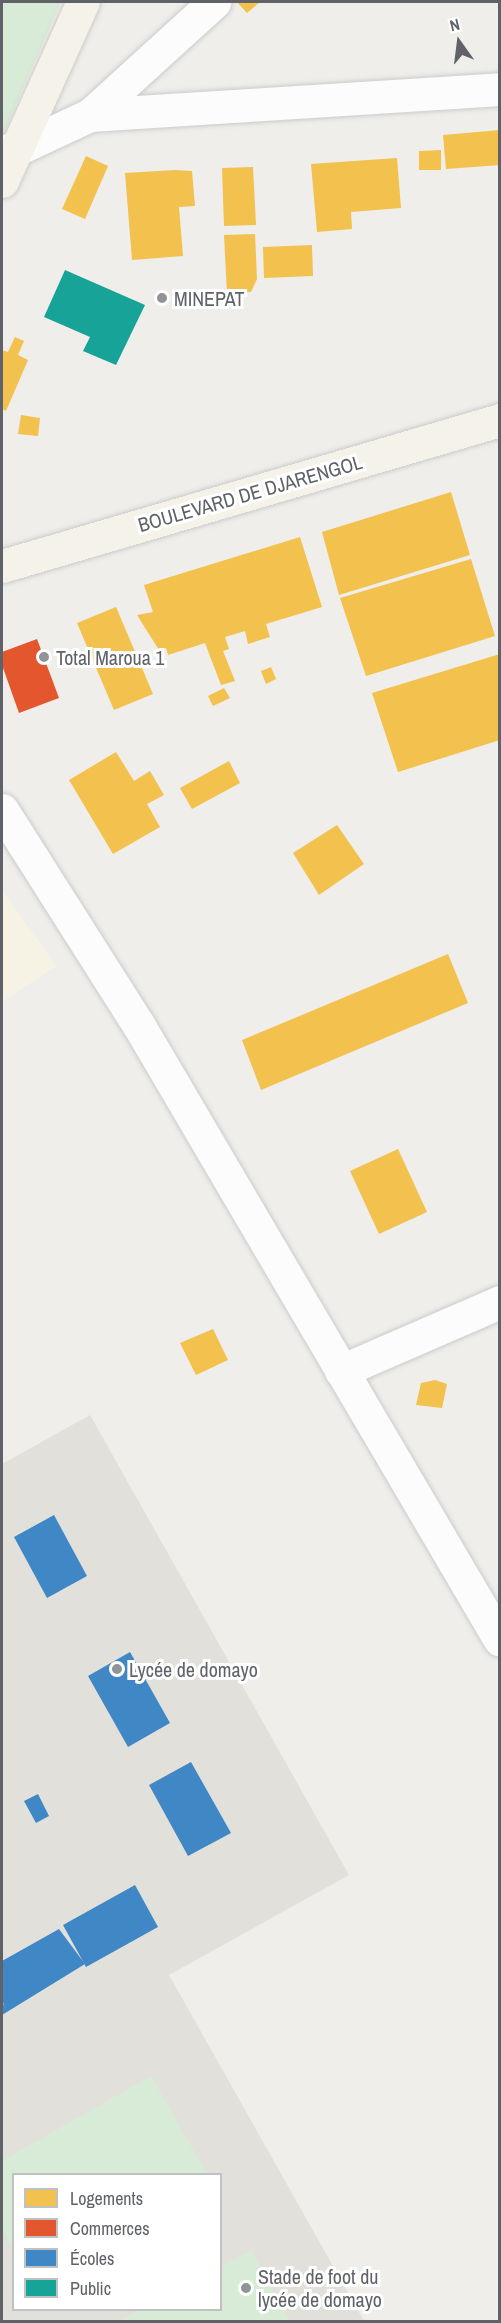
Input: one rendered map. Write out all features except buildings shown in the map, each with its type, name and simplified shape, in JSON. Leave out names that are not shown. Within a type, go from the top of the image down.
[{"type":"main road","points":[[2,182],[9,150],[83,2]]},
{"type":"main road","name":"BOULEVARD DE DJARENGOL","points":[[2,566],[500,420]]},
{"type":"street","points":[[9,150],[90,115],[214,2]]},
{"type":"street","points":[[90,115],[500,89]]},
{"type":"street","points":[[2,810],[138,1024],[500,1640]]},
{"type":"street","points":[[341,1371],[500,1302]]},
{"type":"shaded area","points":[[2,890],[56,966],[2,1002]]},
{"type":"shaded area","name":"Lycée de domayo","points":[[90,1415],[349,1875],[169,1975],[364,2321],[2,2321],[2,1464]]},
{"type":"green space","points":[[2,2],[61,2],[2,136]]},
{"type":"green space","points":[[151,2076],[206,2173],[12,2173],[12,2248],[2,2229],[2,2161]]},
{"type":"green space","name":"Stade de foot du lycée de domayo","points":[[251,2250],[290,2321],[118,2321],[138,2311],[222,2311],[222,2266]]},
{"type":"place","name":"MINEPAT","points":[[162,298]]},
{"type":"place","name":"Total Maroua 1","points":[[44,657]]},
{"type":"place","name":"Lycée de domayo","points":[[117,1669]]},
{"type":"place","name":"Stade de foot du lycée de domayo","points":[[246,2288]]}]
